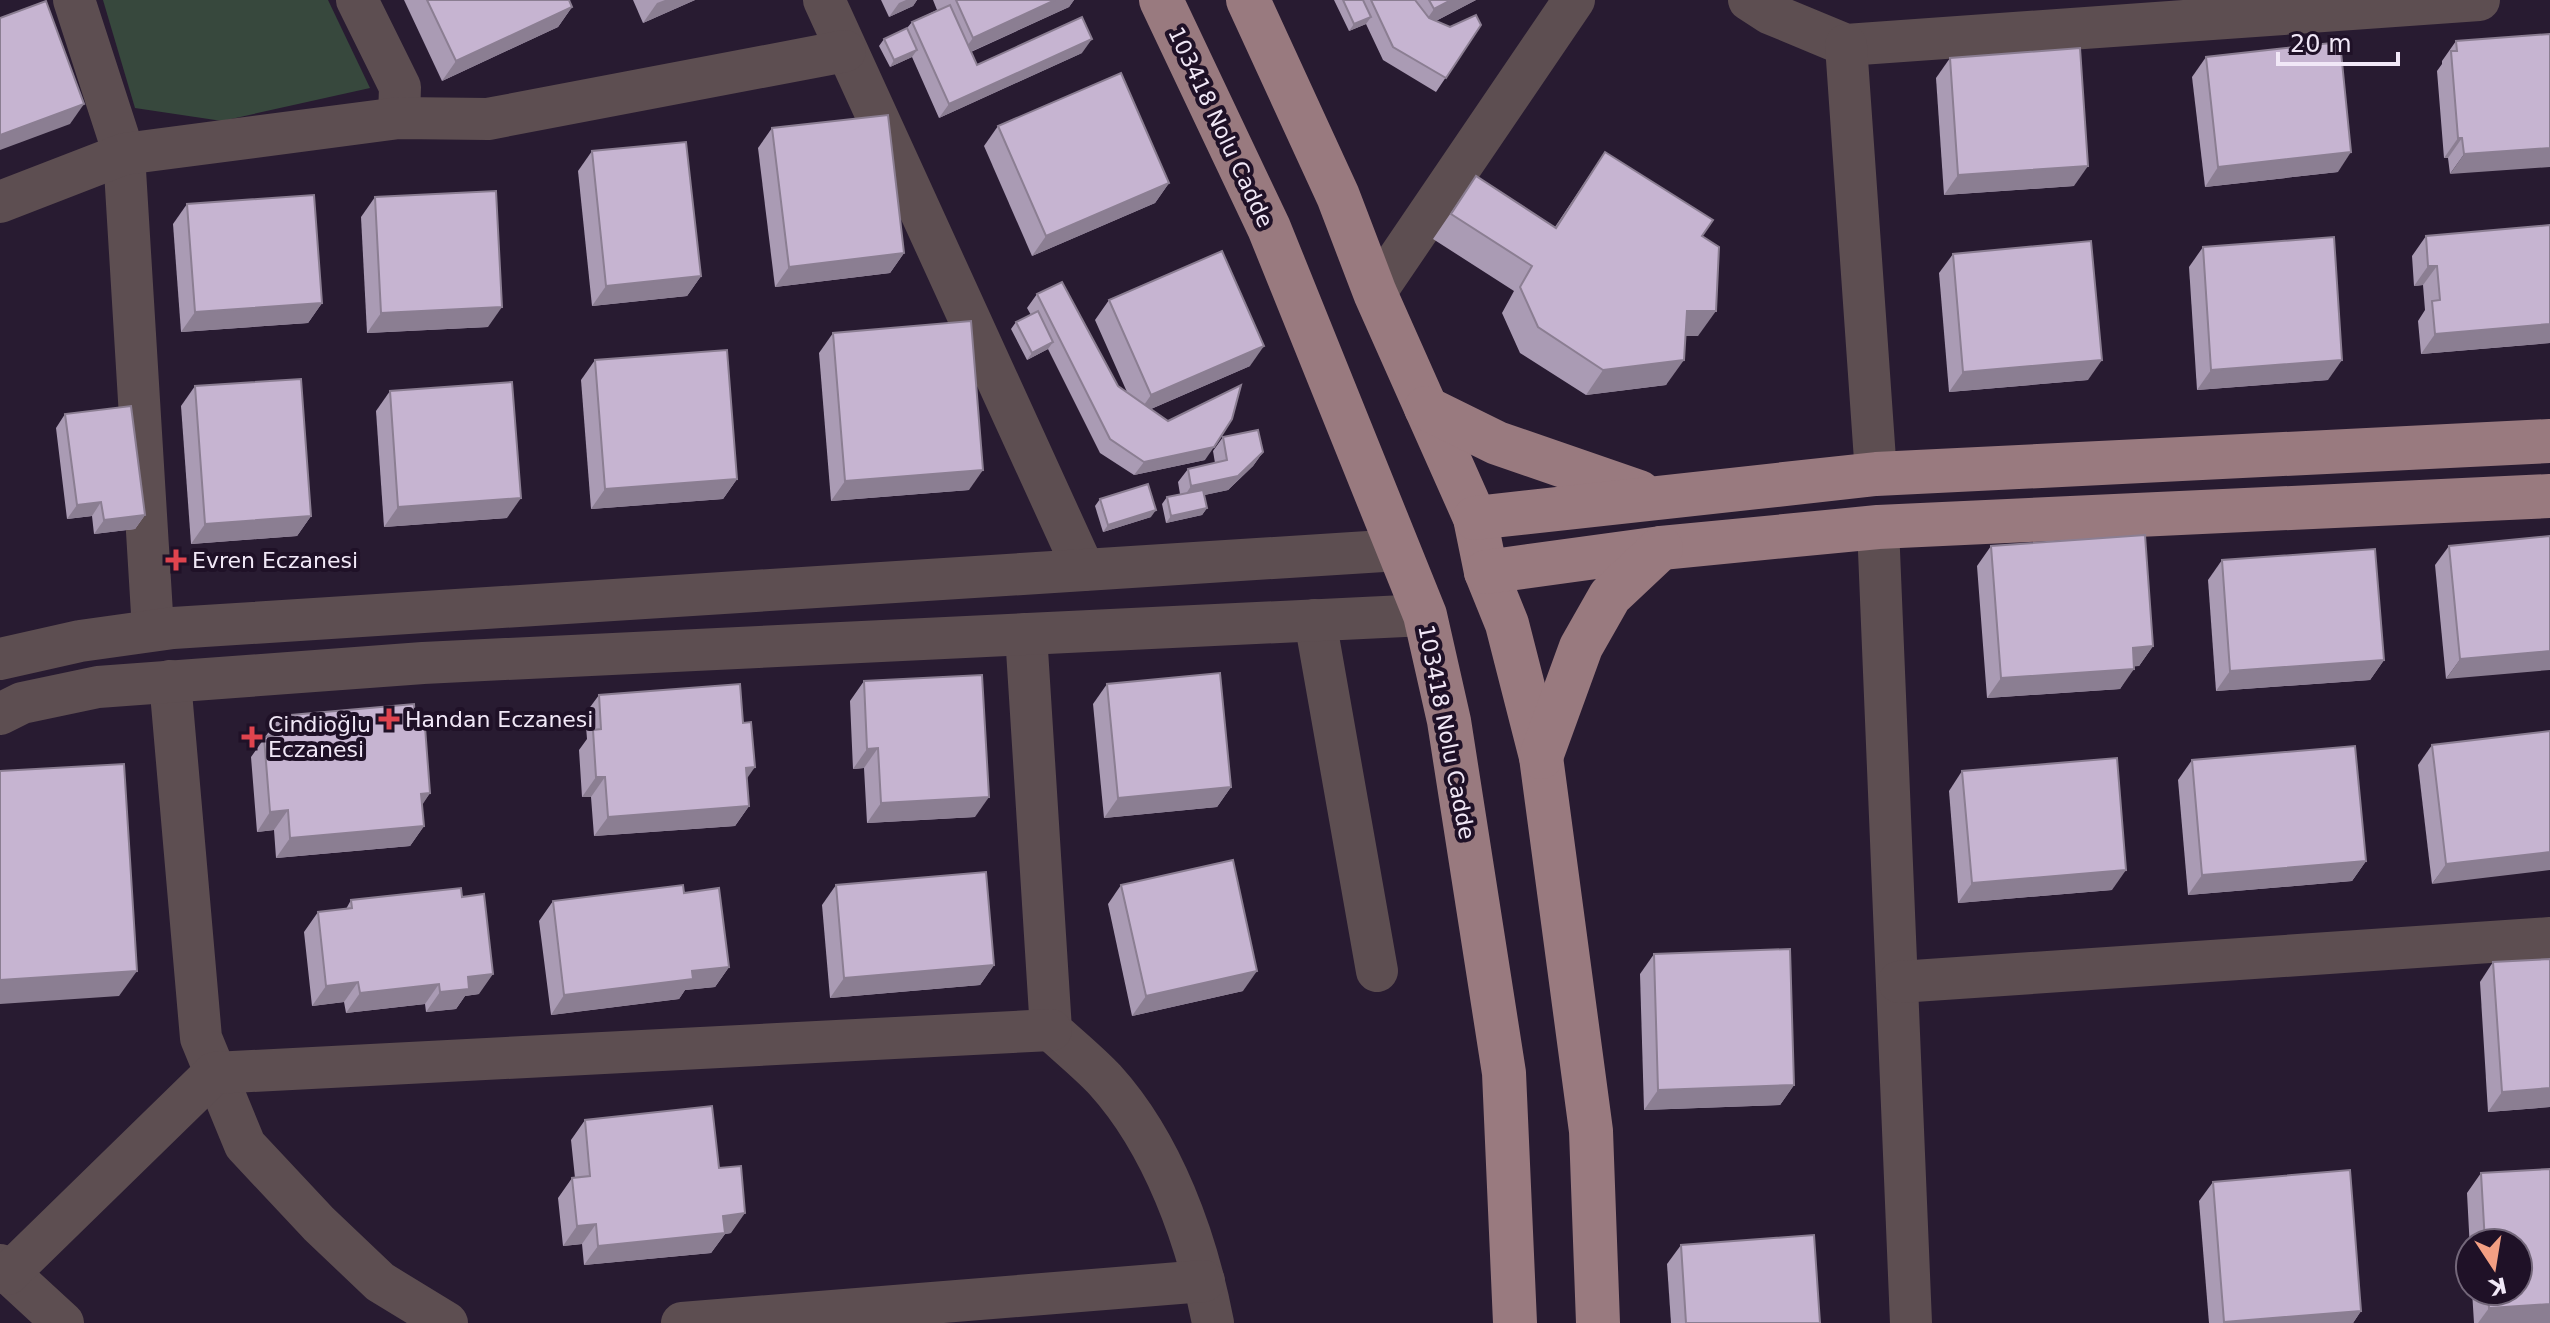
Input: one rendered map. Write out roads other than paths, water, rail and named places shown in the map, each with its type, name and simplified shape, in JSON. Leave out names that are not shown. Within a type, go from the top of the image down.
[{"type":"main road","name":"103418 Nolu Cadde","points":[[1161,0],[1269,228],[1425,615],[1449,721],[1504,1073],[1515,1323]]},
{"type":"main road","points":[[1248,0],[1338,196],[1375,293],[1475,518],[1486,572],[1507,624],[1541,757],[1591,1131],[1598,1323]]},
{"type":"main road","points":[[1426,408],[1497,443],[1653,496]]},
{"type":"main road","points":[[1475,518],[1653,496],[1876,474],[2550,441]]},
{"type":"main road","points":[[1486,572],[1661,548],[1878,527],[2550,496]]},
{"type":"main road","points":[[1541,757],[1581,647],[1610,596],[1661,548]]},
{"type":"street","points":[[74,0],[124,154],[153,630]]},
{"type":"street","points":[[357,0],[400,87],[399,118]]},
{"type":"street","points":[[824,0],[1084,570]]},
{"type":"street","points":[[1375,293],[1574,0]]},
{"type":"street","points":[[1765,4],[1846,45],[2406,2],[2479,0]]},
{"type":"street","points":[[1846,45],[1876,474]]},
{"type":"street","points":[[0,202],[124,154],[399,118],[488,119],[845,51]]},
{"type":"street","points":[[1878,527],[1911,1323]]},
{"type":"street","points":[[0,659],[80,641],[153,630],[1399,550]]},
{"type":"street","points":[[0,714],[22,703],[98,687],[423,663],[1425,615]]},
{"type":"street","points":[[1315,620],[1377,971]]},
{"type":"street","points":[[1026,634],[1051,1030],[1105,1081],[1154,1152],[1204,1281],[1213,1323]]},
{"type":"street","points":[[170,681],[201,1038],[245,1145],[319,1224],[380,1282],[447,1323]]},
{"type":"street","points":[[1899,982],[2550,938]]},
{"type":"street","points":[[63,1323],[4,1270],[214,1073],[1051,1030]]},
{"type":"street","points":[[682,1323],[953,1313],[1204,1281]]},
{"type":"place","name":"Evren Eczanesi","points":[[176,560]]},
{"type":"place","name":"Handan Eczanesi","points":[[389,719]]},
{"type":"place","name":"Cindioğlu Eczanesi","points":[[252,737]]}]
